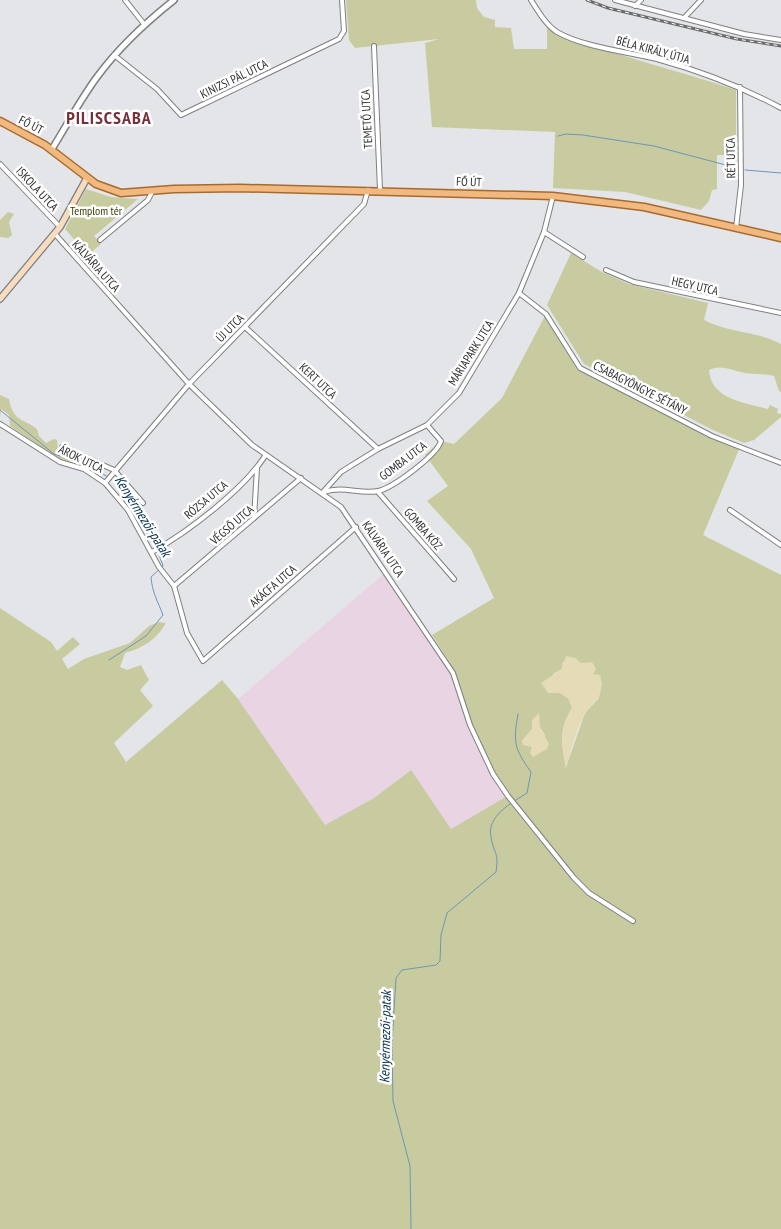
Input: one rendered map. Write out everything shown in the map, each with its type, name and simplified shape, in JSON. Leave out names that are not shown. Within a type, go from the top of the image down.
[{"type":"main road","name":"FŐ ÚT","points":[[0,121],[52,149]]},
{"type":"main road","points":[[52,149],[87,178],[115,192],[153,190]]},
{"type":"main road","points":[[0,299],[60,228],[87,178]]},
{"type":"main road","name":"FŐ ÚT","points":[[153,190],[227,188],[380,190],[553,196],[635,205],[781,238]]},
{"type":"street","points":[[125,0],[144,24]]},
{"type":"street","points":[[52,149],[86,93],[114,55],[144,24],[174,0]]},
{"type":"street","name":"KINIZSI PÁL UTCA","points":[[114,55],[157,89],[182,115],[339,40],[344,31],[342,0]]},
{"type":"street","name":"BÉLA KIRÁLY ÚTJA","points":[[531,0],[549,26],[562,34],[619,51],[656,59],[740,87],[781,108]]},
{"type":"street","points":[[615,0],[744,34],[781,40]]},
{"type":"street","points":[[636,6],[641,0]]},
{"type":"street","points":[[684,18],[701,0]]},
{"type":"street","name":"TEMETŐ UTCA","points":[[374,46],[380,190]]},
{"type":"street","name":"RÉT UTCA","points":[[736,228],[741,196],[740,87]]},
{"type":"street","name":"ISKOLA UTCA","points":[[0,164],[60,228]]},
{"type":"street","points":[[100,240],[148,200],[153,190]]},
{"type":"street","name":"ÚJ UTCA","points":[[105,482],[189,384],[364,204],[368,190]]},
{"type":"street","name":"MÁRIAPARK UTCA","points":[[323,492],[341,472],[378,449],[427,425],[459,393],[519,293],[544,232],[553,196]]},
{"type":"street","points":[[544,232],[583,256]]},
{"type":"street","name":"KÁLVÁRIA UTCA","points":[[55,234],[189,384],[265,456],[323,492],[341,507],[454,672],[466,717],[493,774],[508,796],[574,878],[589,892],[633,921]]},
{"type":"street","name":"HEGY UTCA","points":[[606,270],[634,282],[781,313]]},
{"type":"street","name":"CSABAGYÖNGYE SÉTÁNY","points":[[519,293],[546,314],[580,368],[712,436],[781,463]]},
{"type":"street","name":"KERT UTCA","points":[[245,327],[378,449]]},
{"type":"street","name":"ÁROK UTCA","points":[[0,424],[60,462],[84,469],[105,482],[128,510],[160,568],[174,586],[187,633],[203,661]]},
{"type":"street","name":"GOMBA UTCA","points":[[323,492],[336,488],[378,492],[396,483],[432,455],[440,446],[441,441],[427,425]]},
{"type":"street","points":[[62,447],[114,470],[143,503]]},
{"type":"street","name":"RÓZSA UTCA","points":[[152,552],[216,506],[257,468],[265,456]]},
{"type":"street","points":[[254,519],[257,468]]},
{"type":"street","name":"VÉGSŐ UTCA","points":[[174,586],[301,478]]},
{"type":"street","name":"GOMBA KÖZ","points":[[378,492],[454,579]]},
{"type":"street","points":[[730,510],[781,545]]},
{"type":"street","name":"AKÁCFA UTCA","points":[[203,661],[356,527]]},
{"type":"shaded area","points":[[386,572],[443,659],[450,663],[509,795],[451,829],[410,770],[374,798],[325,825],[238,699]]},
{"type":"green space","points":[[346,0],[476,0],[477,8],[484,17],[495,20],[495,27],[511,28],[514,49],[547,49],[547,28],[617,54],[736,90],[736,155],[717,155],[717,189],[712,190],[709,201],[701,210],[625,192],[553,188],[555,132],[432,127],[425,43],[439,39],[355,48],[349,40]]},
{"type":"green space","name":"Templom tér","points":[[86,189],[111,197],[138,199],[94,236],[101,244],[88,255],[65,229]]},
{"type":"green space","points":[[8,212],[14,214],[9,222],[12,235],[8,238],[0,237],[0,220]]},
{"type":"green space","points":[[571,253],[602,272],[629,284],[708,303],[704,320],[713,324],[781,344],[781,392],[774,376],[745,373],[721,367],[709,370],[715,387],[721,393],[737,401],[755,406],[768,409],[770,405],[778,409],[777,413],[781,414],[781,417],[754,440],[744,443],[713,430],[584,364],[547,305]]},
{"type":"green space","points":[[546,314],[577,365],[712,436],[740,447],[703,535],[781,575],[781,1229],[0,1229],[0,608],[51,642],[57,651],[73,637],[80,644],[62,659],[68,669],[84,659],[130,643],[149,626],[159,622],[166,623],[149,642],[125,653],[120,667],[127,670],[141,665],[149,680],[140,690],[153,706],[114,743],[126,762],[222,680],[238,699],[325,825],[374,798],[411,770],[451,829],[509,795],[494,773],[477,737],[450,663],[432,635],[494,598],[471,549],[427,501],[448,486],[425,455],[441,441],[454,444],[502,398]],"holes":[[[575,658],[593,675],[599,698],[585,713],[566,767],[562,736],[565,722],[572,708],[569,699],[560,693],[553,674],[562,669],[563,662]],[[540,727],[545,735],[533,748],[522,741],[532,729]]]},
{"type":"green space","points":[[0,395],[9,399],[16,416],[37,429],[39,436],[46,443],[54,439],[57,440],[58,449],[72,457],[71,462],[57,458],[10,426],[9,415],[1,409],[0,417]]},
{"type":"sand","points":[[566,656],[575,658],[581,663],[592,662],[596,669],[593,674],[600,675],[602,684],[599,698],[592,704],[582,720],[574,739],[566,768],[563,737],[565,722],[572,708],[569,699],[560,693],[548,693],[541,683],[562,669]]},
{"type":"sand","points":[[539,713],[540,727],[549,744],[547,749],[533,757],[530,753],[532,747],[523,745],[522,741],[532,729],[532,720]]},
{"type":"waterway","points":[[558,136],[566,134],[583,135],[654,146],[737,168]]},
{"type":"waterway","points":[[745,170],[781,173]]},
{"type":"waterway","name":"Kenyérmezői-patak","points":[[0,410],[54,454],[88,465],[113,480],[156,548]]},
{"type":"waterway","name":"Kenyérmezői-patak","points":[[109,660],[146,636],[163,615],[154,592],[151,577],[163,566],[158,552]]},
{"type":"waterway","name":"Kenyérmezői-patak","points":[[411,1229],[410,1166],[393,1101],[392,1044],[396,978],[402,970],[436,965],[440,961],[441,935],[447,913],[496,872],[497,856],[491,837],[493,823],[502,810],[527,793],[531,772],[516,745],[518,714]]},
{"type":"railway","points":[[587,0],[608,8],[737,39],[781,46]]},
{"type":"district","name":"PILISCSABA","points":[[109,118]]}]
